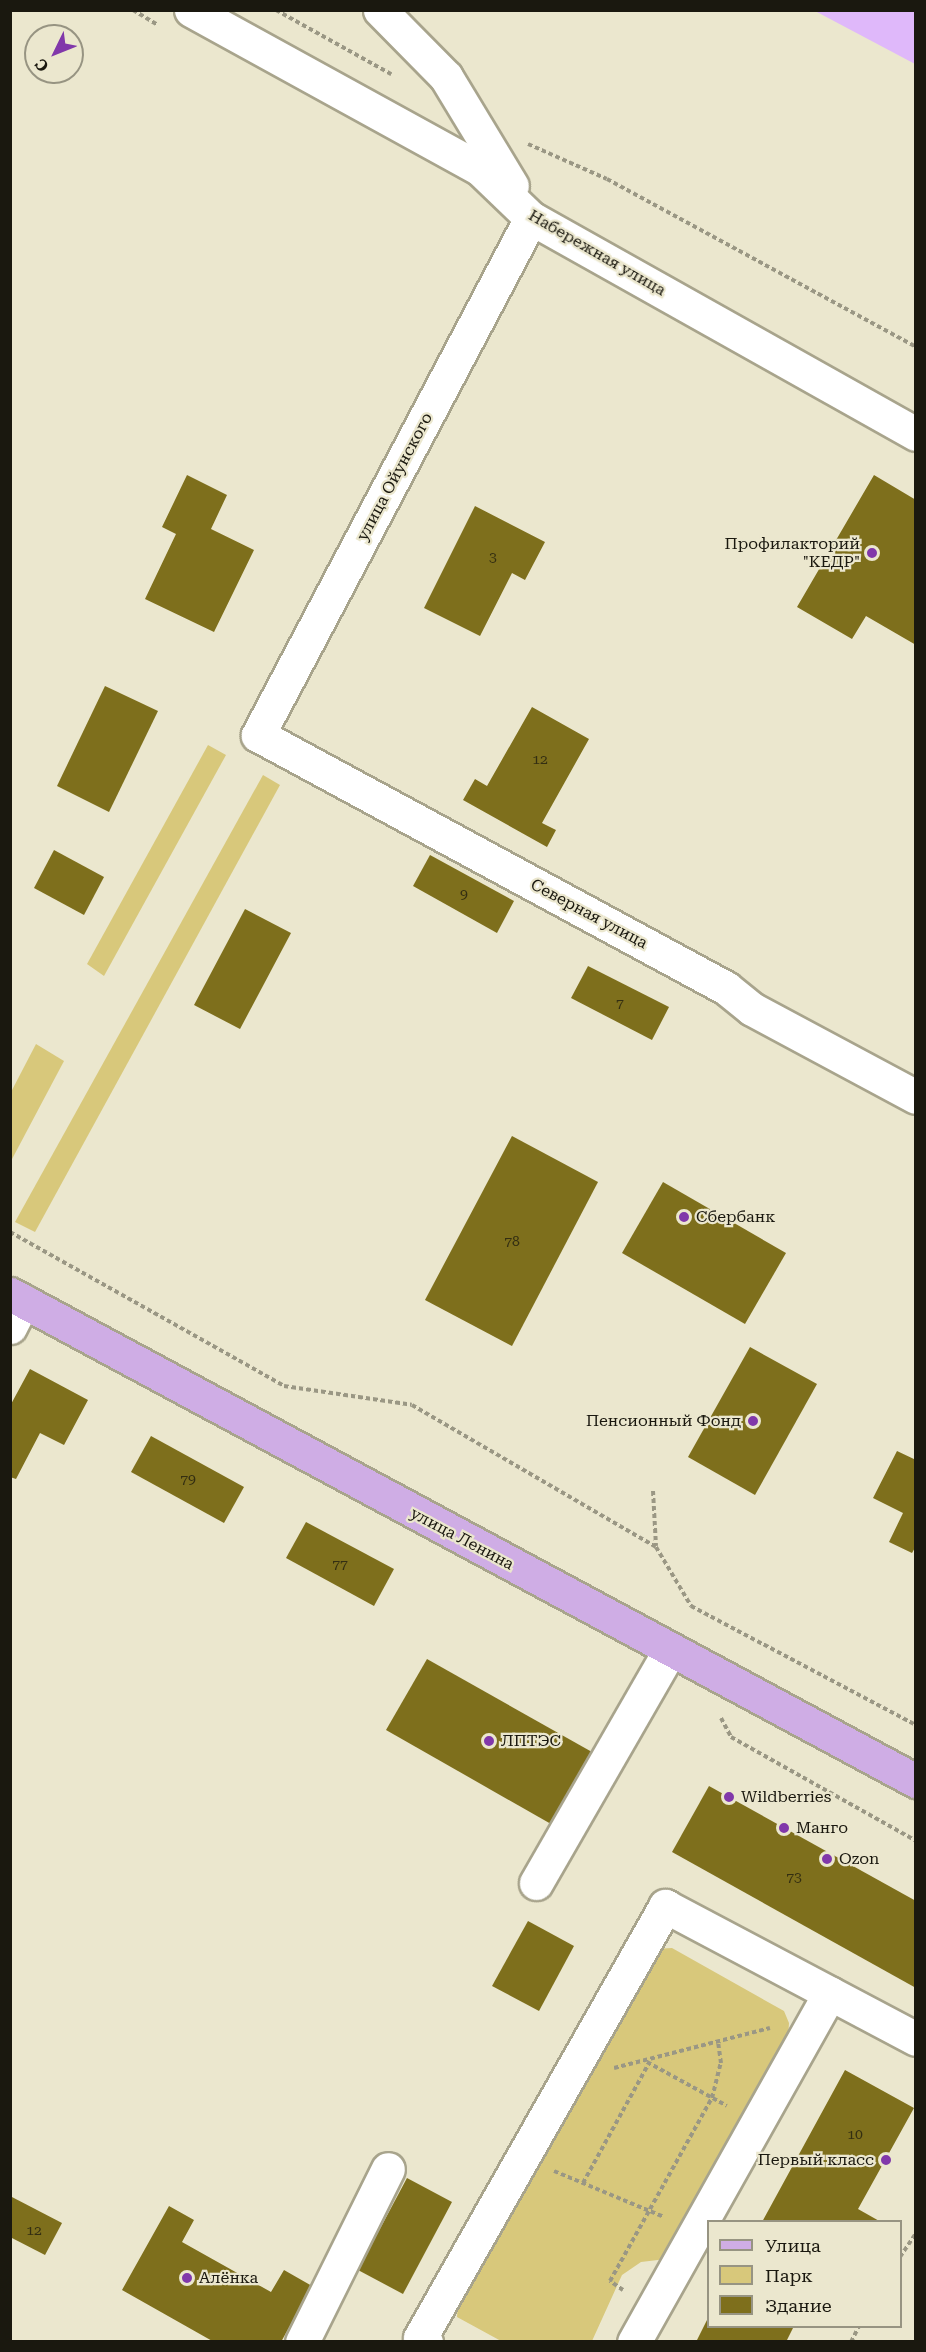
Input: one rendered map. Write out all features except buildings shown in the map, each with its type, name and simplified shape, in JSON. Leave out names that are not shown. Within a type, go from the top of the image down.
[{"type":"main road","name":"улица Ленина","points":[[15,1307],[915,1781]]},
{"type":"street","name":"Набережная улица","points":[[191,10],[480,169],[531,218],[915,434]]},
{"type":"street","points":[[380,10],[446,76],[531,218]]},
{"type":"street","name":"улица Ойунского","points":[[258,735],[531,218]]},
{"type":"street","name":"Северная улица","points":[[258,735],[726,988],[752,1009],[915,1097]]},
{"type":"street","points":[[536,1883],[670,1650]]},
{"type":"street","points":[[426,2342],[420,2338],[665,1906],[822,2007],[915,2039]]},
{"type":"street","points":[[639,2329],[822,2007]]},
{"type":"street","points":[[302,2342],[388,2169]]},
{"type":"path","points":[[607,179],[915,347]]},
{"type":"path","points":[[10,1232],[284,1386],[411,1406],[656,1547]]},
{"type":"path","points":[[653,1491],[656,1547],[691,1606],[915,1725]]},
{"type":"path","points":[[570,2073],[580,2077],[789,2023],[822,2007]]},
{"type":"path","points":[[639,2329],[618,2285],[610,2281],[712,2098],[721,2063],[718,2041]]},
{"type":"path","points":[[644,2060],[757,2124]]},
{"type":"path","points":[[583,2183],[650,2063]]},
{"type":"path","points":[[523,2157],[695,2230]]},
{"type":"path","points":[[902,2254],[915,2232]]},
{"type":"path","points":[[850,2342],[858,2328]]},
{"type":"green space","points":[[208,745],[226,755],[104,976],[87,964]]},
{"type":"green space","points":[[263,775],[280,785],[35,1232],[15,1222]]},
{"type":"green space","points":[[36,1044],[64,1061],[11,1161],[11,1092]]},
{"type":"green space","points":[[672,1948],[784,2011],[789,2023],[788,2038],[666,2259],[641,2262],[622,2275],[592,2341],[501,2341],[457,2317],[458,2302],[655,1949]]},
{"type":"shaded area","points":[[815,11],[915,11],[915,64]]},
{"type":"place","name":"Профилакторий \"КЕДР\"","points":[[872,553]]},
{"type":"place","name":"Сбербанк","points":[[684,1217]]},
{"type":"place","name":"Пенсионный Фонд","points":[[753,1421]]},
{"type":"place","name":"ЛПТЭС","points":[[489,1741]]},
{"type":"place","name":"Wildberries","points":[[729,1797]]},
{"type":"place","name":"Манго","points":[[784,1828]]},
{"type":"place","name":"Ozon","points":[[827,1859]]},
{"type":"place","name":"Первый класс","points":[[886,2160]]},
{"type":"place","name":"Алёнка","points":[[187,2278]]}]
